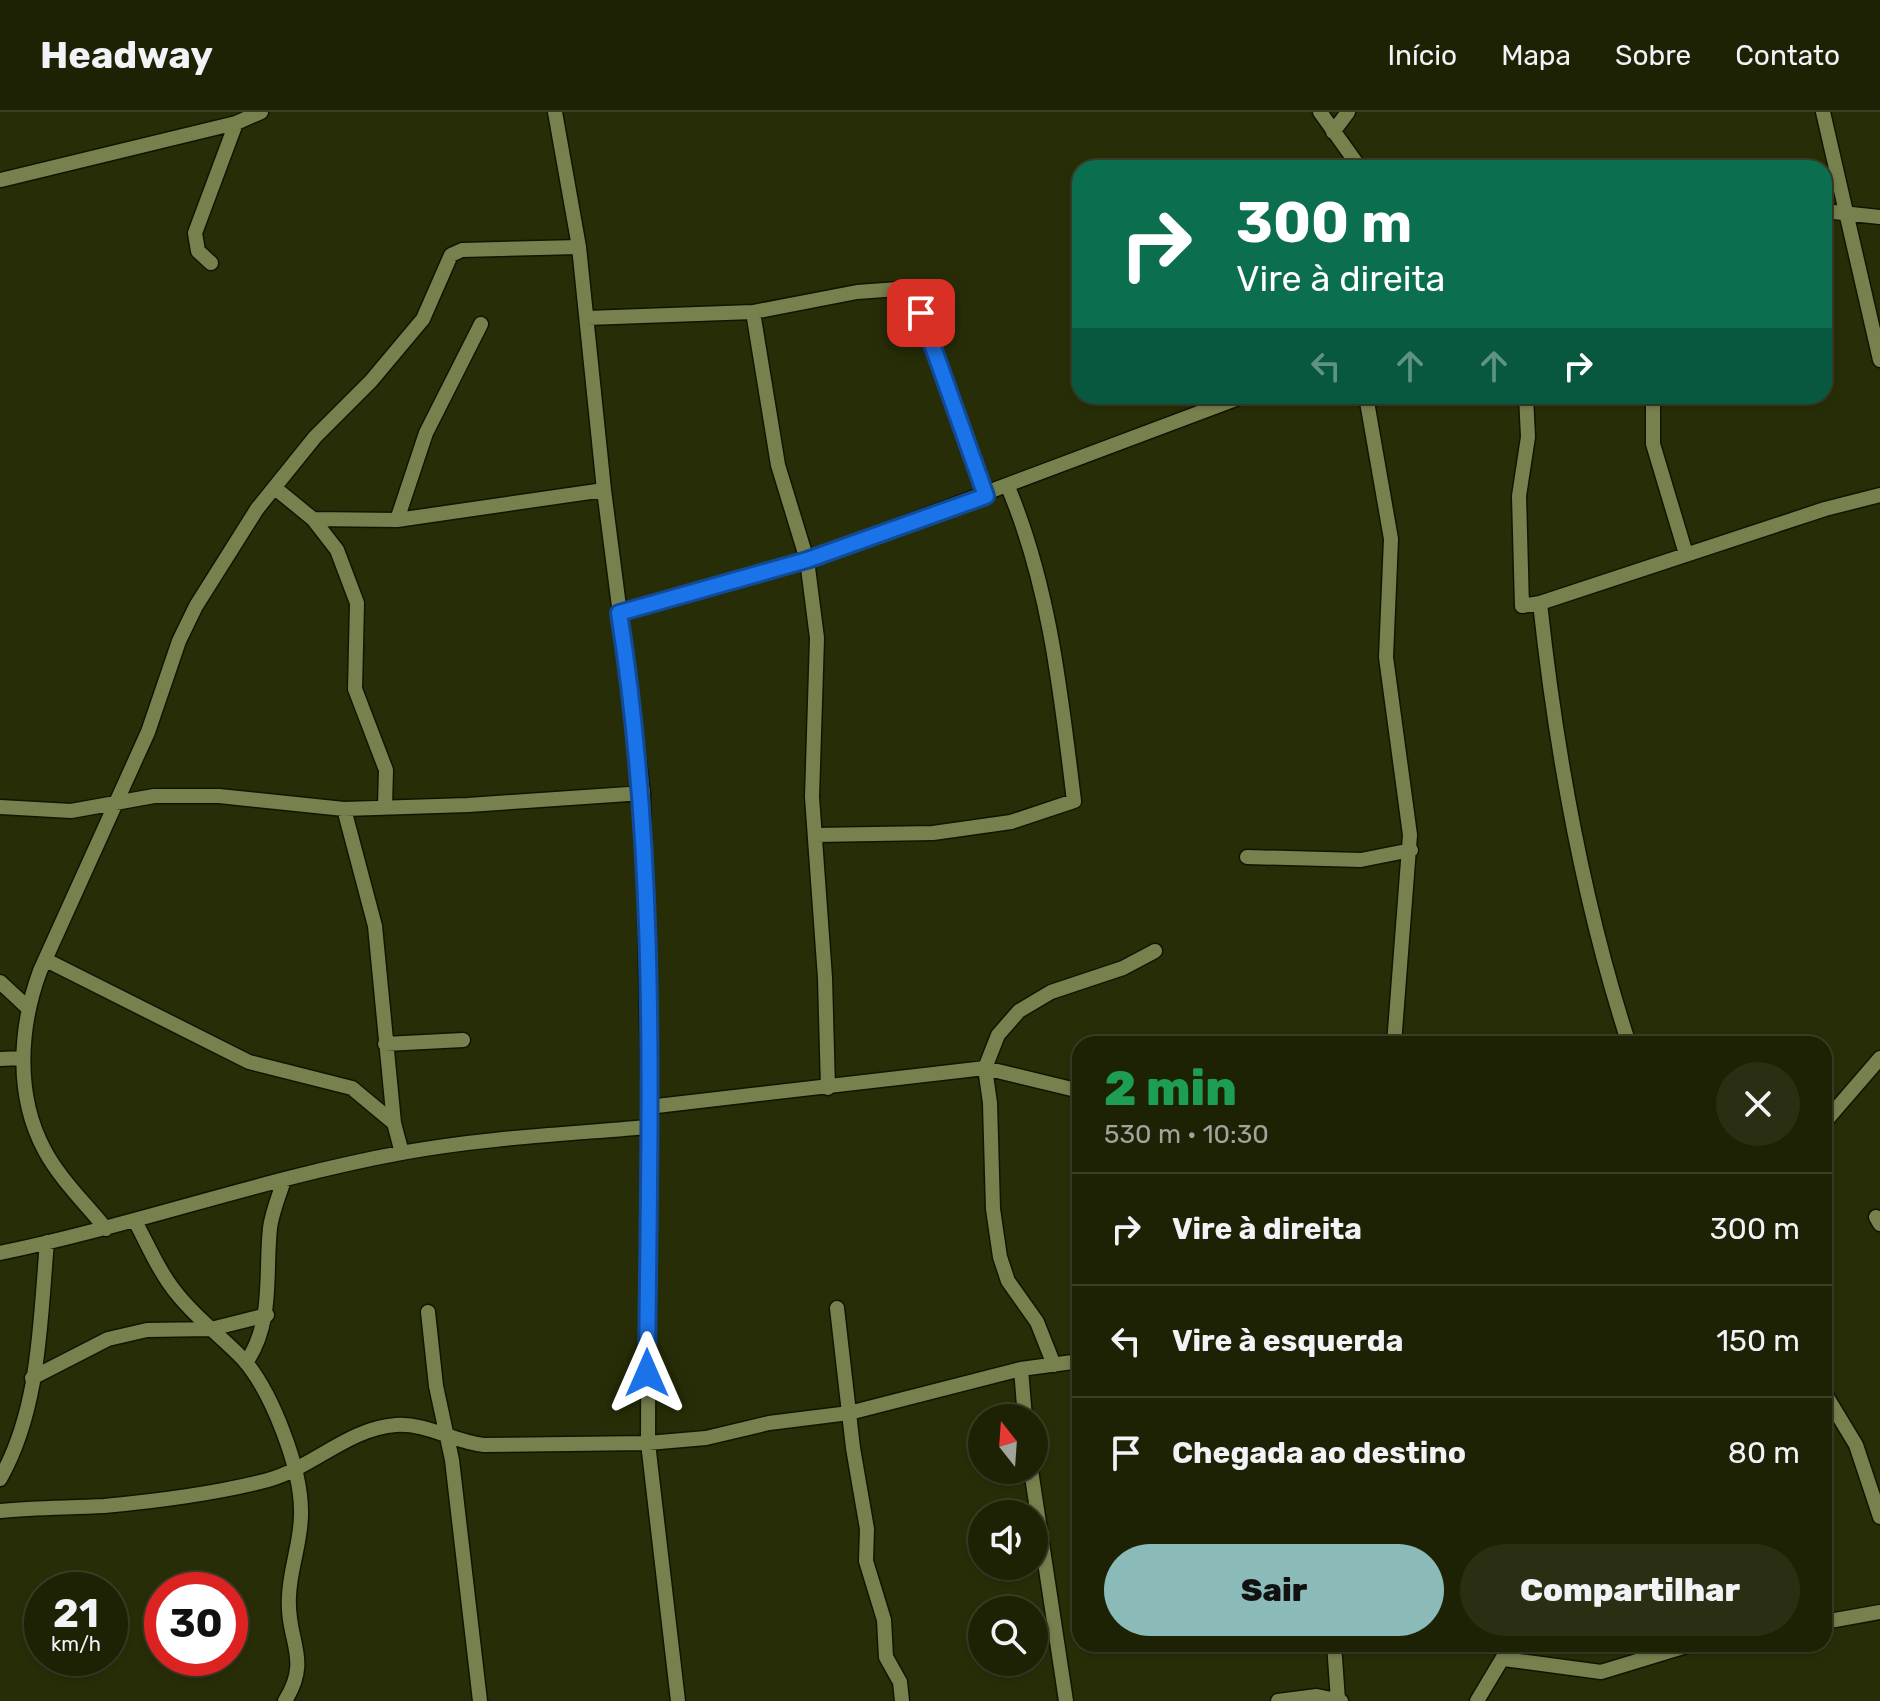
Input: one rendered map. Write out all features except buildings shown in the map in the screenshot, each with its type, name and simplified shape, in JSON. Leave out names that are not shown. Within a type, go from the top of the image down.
[{"type":"street","points":[[1,180],[236,123],[261,112]]},
{"type":"street","points":[[555,112],[579,247],[604,490],[643,793],[649,1127],[648,1443],[678,1701]]},
{"type":"street","points":[[1320,112],[1354,160]]},
{"type":"street","points":[[1333,132],[1348,112]]},
{"type":"street","points":[[1823,112],[1880,360]]},
{"type":"street","points":[[211,263],[198,251],[195,233],[236,123]]},
{"type":"street","points":[[1832,211],[1880,217]]},
{"type":"street","points":[[106,1229],[46,1153],[28,1112],[23,1058],[27,1007],[148,732],[179,641],[196,606],[257,509],[315,437],[371,381],[423,319],[451,255],[462,250],[579,247]]},
{"type":"street","points":[[587,318],[753,312],[857,292],[899,289],[921,313],[986,496]]},
{"type":"street","points":[[753,312],[778,465],[807,560],[817,638],[812,797],[828,1088]]},
{"type":"street","points":[[397,520],[426,433],[481,324]]},
{"type":"street","points":[[619,613],[807,560],[986,496],[1223,404]]},
{"type":"street","points":[[1367,404],[1391,539],[1386,657],[1411,850],[1395,1036]]},
{"type":"street","points":[[1526,404],[1528,437],[1519,496],[1522,606],[1540,603],[1686,554],[1880,495]]},
{"type":"street","points":[[1653,404],[1653,444],[1686,554]]},
{"type":"street","points":[[815,835],[933,833],[1011,822],[1074,801],[1044,595],[1027,533],[1008,487]]},
{"type":"street","points":[[275,488],[313,519],[337,550],[357,603],[355,689],[386,770],[385,806]]},
{"type":"street","points":[[313,519],[397,520],[604,490]]},
{"type":"street","points":[[1540,603],[1566,778],[1598,934],[1627,1036]]},
{"type":"street","points":[[0,807],[71,811],[154,796],[219,796],[344,809],[468,805],[643,793]]},
{"type":"street","points":[[344,809],[375,926],[394,1123],[402,1153]]},
{"type":"street","points":[[1247,857],[1361,860],[1411,850]]},
{"type":"street","points":[[1054,1365],[1037,1322],[1008,1281],[1000,1257],[993,1209],[990,1103],[985,1068],[998,1035],[1019,1011],[1051,992],[1123,968],[1155,951]]},
{"type":"street","points":[[46,960],[249,1062],[352,1088],[394,1123]]},
{"type":"street","points":[[0,982],[27,1007]]},
{"type":"street","points":[[385,1044],[463,1040]]},
{"type":"street","points":[[0,1059],[23,1058]]},
{"type":"street","points":[[1832,1114],[1880,1058]]},
{"type":"street","points":[[648,1107],[985,1068],[1072,1089]]},
{"type":"street","points":[[0,1253],[402,1153],[649,1127]]},
{"type":"street","points":[[246,1363],[262,1335],[267,1315],[270,1229],[284,1180]]},
{"type":"street","points":[[135,1221],[176,1292],[246,1363],[259,1381],[297,1471],[300,1526],[289,1597],[290,1628],[300,1664],[298,1678],[285,1701]]},
{"type":"street","points":[[0,1479],[18,1447],[32,1378],[47,1242]]},
{"type":"street","points":[[837,1308],[867,1529],[869,1578],[884,1620],[886,1657],[900,1682],[902,1701]]},
{"type":"street","points":[[428,1312],[436,1386],[447,1436],[480,1701]]},
{"type":"street","points":[[32,1378],[108,1339],[147,1330],[211,1329],[267,1315]]},
{"type":"street","points":[[0,1511],[103,1506],[194,1494],[297,1471],[372,1430],[414,1426],[461,1443],[484,1445],[648,1443],[706,1438],[769,1423],[849,1413],[1021,1369],[1072,1362]]},
{"type":"street","points":[[1021,1369],[1024,1404]]},
{"type":"street","points":[[1832,1405],[1856,1445],[1880,1517]]},
{"type":"street","points":[[1033,1484],[1066,1701]]},
{"type":"street","points":[[1832,1621],[1880,1612]]},
{"type":"street","points":[[1278,1701],[1317,1696],[1340,1700],[1335,1652]]},
{"type":"street","points":[[1477,1701],[1507,1652]]},
{"type":"street","points":[[1504,1659],[1566,1670],[1601,1672],[1667,1652]]},
{"type":"route","points":[[647,1373],[649,1158],[643,793],[619,613],[807,560],[986,496],[921,313]]}]
